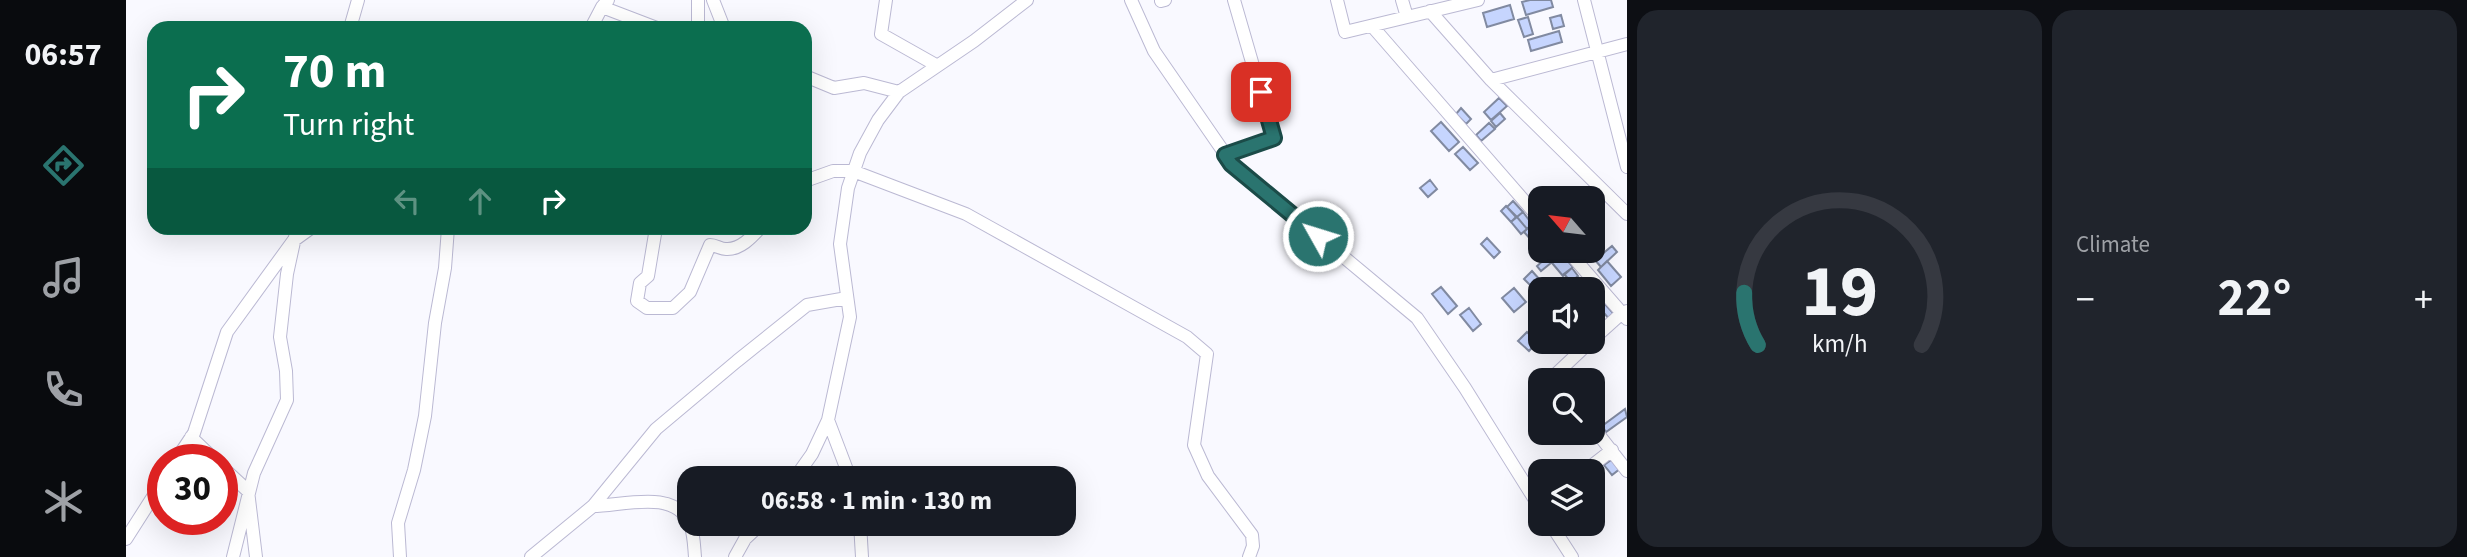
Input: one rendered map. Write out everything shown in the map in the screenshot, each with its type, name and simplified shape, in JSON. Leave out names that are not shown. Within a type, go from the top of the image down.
[{"type":"street","points":[[352,21],[358,0]]},
{"type":"street","points":[[698,0],[698,21]]},
{"type":"street","points":[[713,0],[721,21]]},
{"type":"street","points":[[886,0],[881,34],[936,65]]},
{"type":"street","points":[[804,466],[828,420],[850,317],[840,244],[853,171],[878,120],[899,92],[974,41],[1027,0]]},
{"type":"street","points":[[1131,0],[1154,51],[1231,164],[1417,318],[1528,488]]},
{"type":"street","points":[[1225,155],[1274,138],[1234,0]]},
{"type":"street","points":[[1337,0],[1345,32],[1478,0]]},
{"type":"street","points":[[1402,0],[1407,17]]},
{"type":"street","points":[[1584,0],[1627,167]]},
{"type":"street","points":[[595,21],[605,4],[642,21]]},
{"type":"street","points":[[1430,11],[1491,80],[1627,214]]},
{"type":"street","points":[[1372,26],[1528,205]]},
{"type":"street","points":[[1491,80],[1627,44]]},
{"type":"street","points":[[812,79],[834,88],[864,83],[899,92]]},
{"type":"street","points":[[812,179],[833,172],[853,171],[966,214],[1187,337],[1207,354],[1194,445],[1209,476],[1252,536],[1253,546],[1249,557]]},
{"type":"street","points":[[233,557],[254,473],[287,400],[286,371],[279,337],[295,235]]},
{"type":"street","points":[[186,444],[227,332],[293,241],[301,235]]},
{"type":"street","points":[[400,557],[398,523],[414,470],[425,416],[447,235]]},
{"type":"street","points":[[655,235],[648,276],[640,283],[637,293],[637,301],[647,308],[673,308],[690,292],[710,245],[726,250],[745,243],[753,235]]},
{"type":"street","points":[[1579,263],[1625,314],[1605,330]]},
{"type":"street","points":[[531,557],[593,506],[656,429],[737,361],[807,305],[846,298]]},
{"type":"street","points":[[1562,368],[1578,354]]},
{"type":"street","points":[[828,420],[845,466]]},
{"type":"street","points":[[191,437],[198,444]]},
{"type":"street","points":[[1605,442],[1627,471]]},
{"type":"street","points":[[1601,459],[1612,450]]},
{"type":"street","points":[[238,482],[248,491],[256,557]]},
{"type":"street","points":[[593,506],[629,502],[666,504],[675,508],[688,521],[695,557]]},
{"type":"street","points":[[126,539],[147,506]]},
{"type":"street","points":[[734,557],[748,536]]},
{"type":"street","points":[[861,536],[862,557]]},
{"type":"street","points":[[1558,536],[1572,557]]},
{"type":"building","points":[[1551,0],[1553,7],[1526,15],[1522,2]]},
{"type":"building","points":[[1510,5],[1514,19],[1487,27],[1483,13]]},
{"type":"building","points":[[1561,15],[1564,26],[1553,29],[1550,18]]},
{"type":"building","points":[[1528,17],[1533,34],[1524,37],[1518,20]]},
{"type":"building","points":[[1559,31],[1562,42],[1531,51],[1528,40]]},
{"type":"building","points":[[1499,98],[1507,106],[1491,120],[1484,112]]},
{"type":"building","points":[[1461,108],[1471,119],[1466,124],[1456,114]]},
{"type":"building","points":[[1500,113],[1505,119],[1496,127],[1491,121]]},
{"type":"building","points":[[1441,122],[1459,142],[1449,151],[1431,131]]},
{"type":"building","points":[[1489,123],[1495,129],[1481,141],[1476,135]]},
{"type":"building","points":[[1463,147],[1478,163],[1470,170],[1455,154]]},
{"type":"building","points":[[1430,180],[1437,189],[1428,197],[1420,188]]},
{"type":"building","points":[[1513,201],[1523,212],[1517,217],[1507,207]]},
{"type":"building","points":[[1506,206],[1516,217],[1511,222],[1501,211]]},
{"type":"building","points":[[1523,212],[1528,219],[1527,229],[1517,217]]},
{"type":"building","points":[[1517,217],[1527,229],[1521,234],[1511,222]]},
{"type":"building","points":[[1487,238],[1500,252],[1494,258],[1481,244]]},
{"type":"building","points":[[1612,246],[1617,252],[1601,267],[1598,263],[1605,263],[1605,252]]},
{"type":"building","points":[[1607,261],[1621,277],[1611,286],[1598,270]]},
{"type":"building","points":[[1540,263],[1551,263],[1541,271],[1537,266]]},
{"type":"building","points":[[1552,263],[1569,263],[1573,267],[1563,276]]},
{"type":"building","points":[[1572,268],[1578,276],[1567,277],[1564,274]]},
{"type":"building","points":[[1532,271],[1537,277],[1528,277],[1528,283],[1524,279]]},
{"type":"building","points":[[1441,287],[1457,306],[1448,314],[1432,294]]},
{"type":"building","points":[[1514,288],[1526,302],[1514,312],[1502,298]]},
{"type":"building","points":[[1605,304],[1615,315],[1609,319],[1605,314]]},
{"type":"building","points":[[1469,308],[1481,324],[1473,331],[1460,315]]},
{"type":"building","points":[[1527,332],[1528,350],[1518,341]]},
{"type":"building","points":[[1625,409],[1627,417],[1606,432],[1605,424]]},
{"type":"building","points":[[1614,458],[1621,468],[1612,475],[1605,464]]},
{"type":"route","points":[[1261,92],[1274,138],[1225,155],[1231,164],[1318,236]]}]
